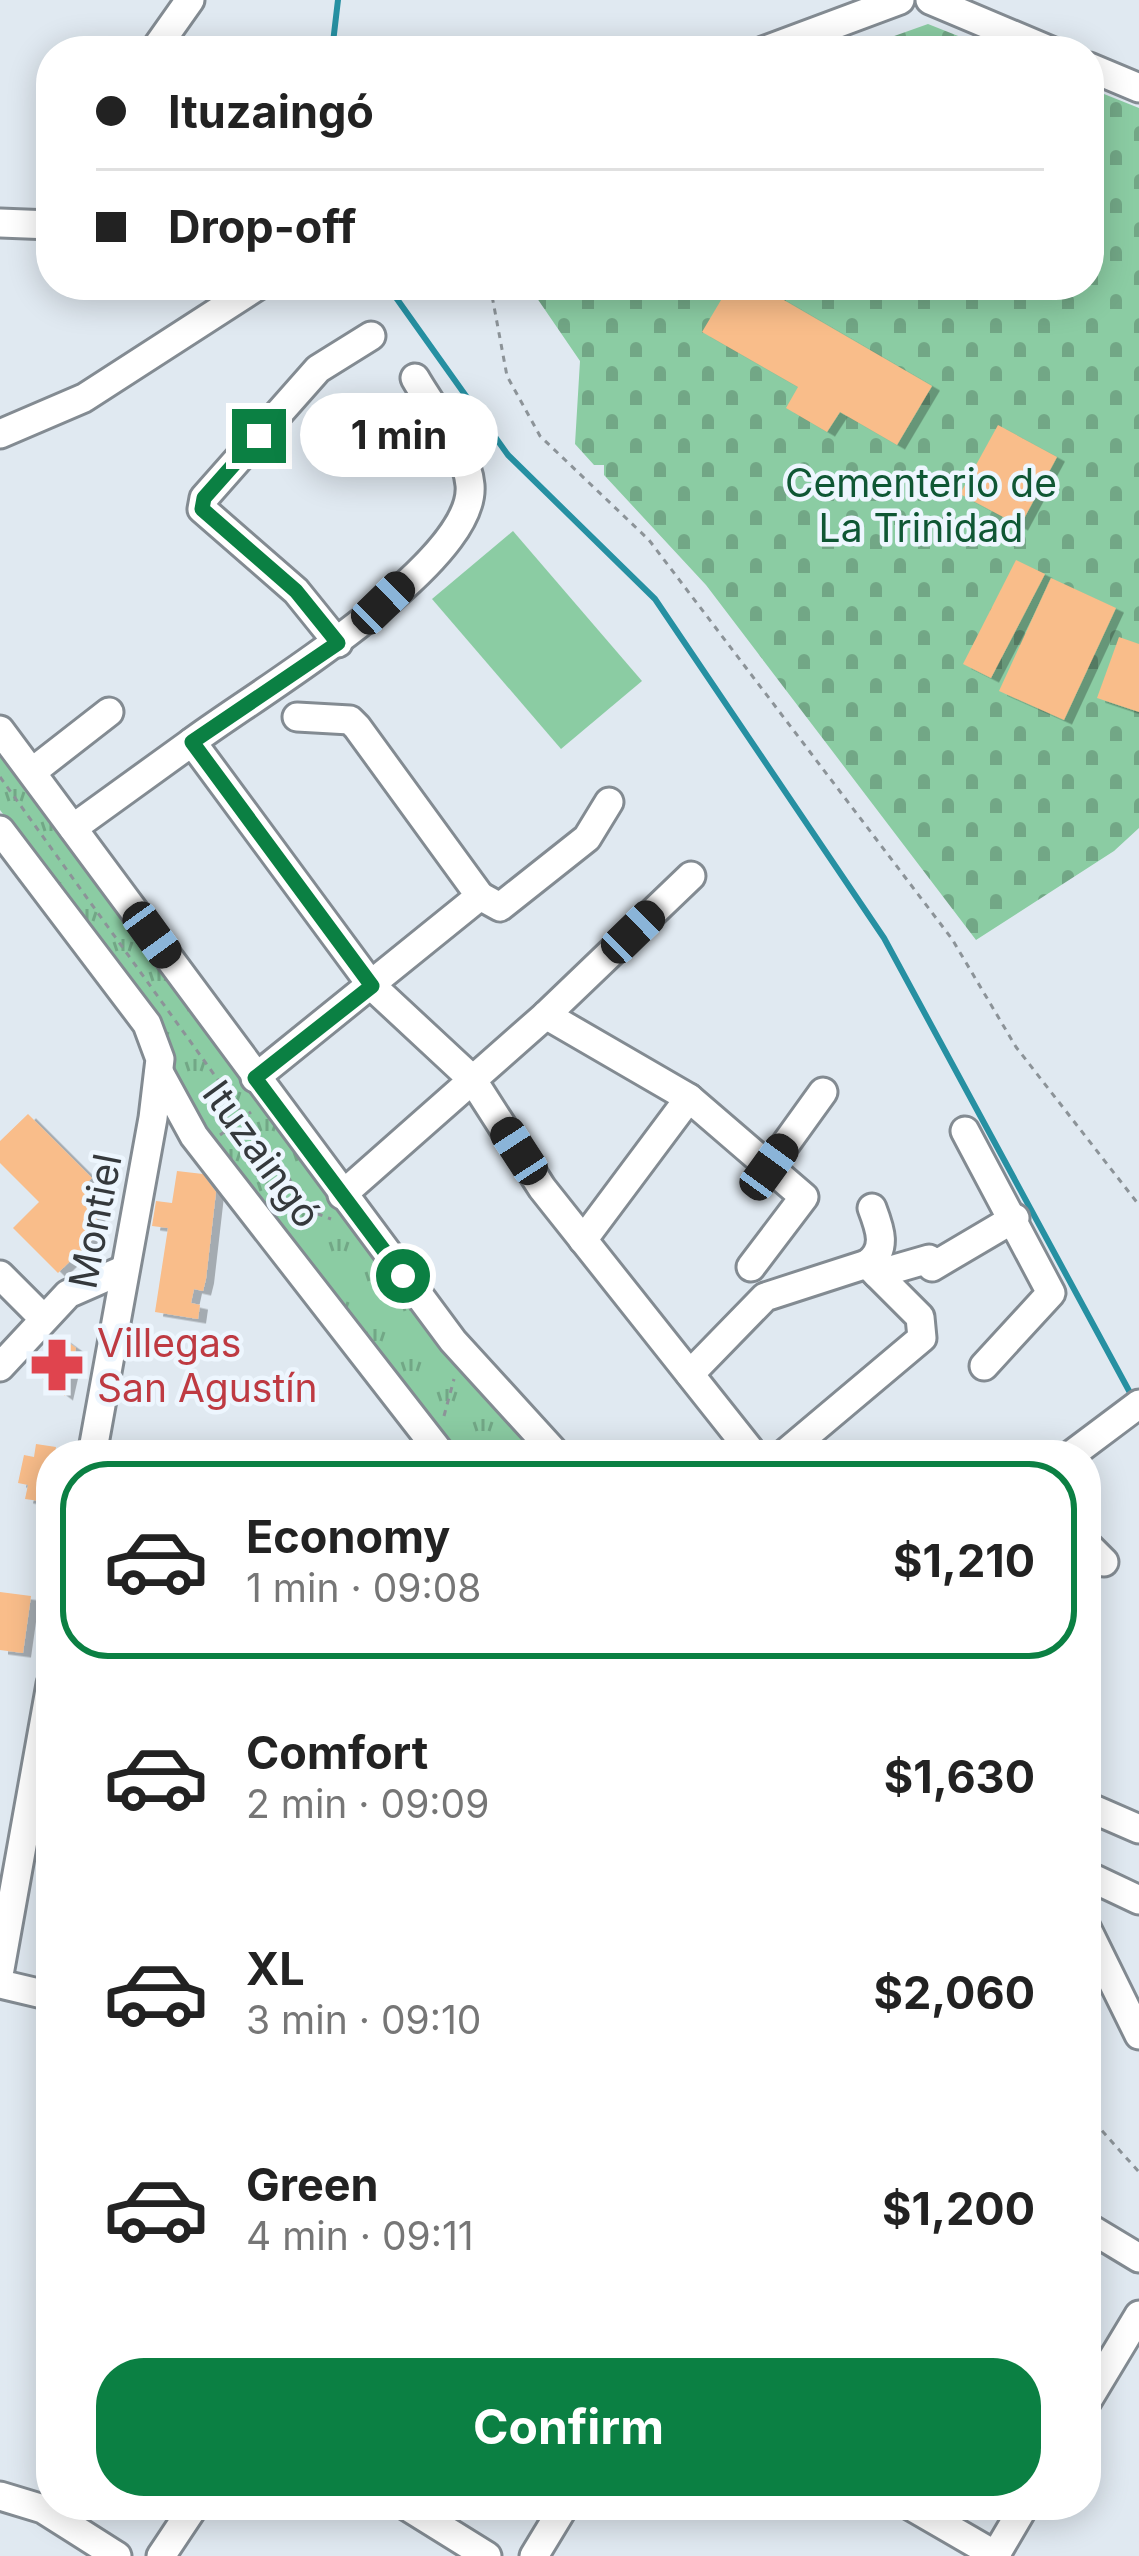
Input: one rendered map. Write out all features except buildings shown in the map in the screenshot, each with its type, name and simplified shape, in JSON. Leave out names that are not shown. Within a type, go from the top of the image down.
[{"type":"street","points":[[165,36],[190,0]]},
{"type":"street","points":[[803,36],[900,0]]},
{"type":"street","points":[[930,0],[1015,36]]},
{"type":"street","points":[[1104,73],[1139,88]]},
{"type":"street","points":[[0,223],[36,224]]},
{"type":"street","points":[[0,434],[84,398],[236,300]]},
{"type":"street","points":[[338,643],[296,591],[202,509],[204,498],[318,369],[371,336]]},
{"type":"street","points":[[74,828],[338,643],[461,528],[470,487],[466,469],[415,378]]},
{"type":"street","points":[[32,772],[109,712]]},
{"type":"street","points":[[297,717],[341,719],[356,727],[480,896],[500,907],[587,838],[609,802]]},
{"type":"street","name":"Ituzaingó","points":[[0,730],[263,1088],[340,1209],[543,1440]]},
{"type":"street","points":[[192,742],[372,986],[472,1079],[583,1240],[742,1440]]},
{"type":"street","name":"Ituzaingó","points":[[0,830],[147,1024],[158,1049],[159,1072],[200,1143],[430,1440]]},
{"type":"street","points":[[340,1209],[691,876]]},
{"type":"street","points":[[263,1088],[372,986],[480,896]]},
{"type":"street","points":[[546,1015],[689,1098],[804,1197],[751,1267]]},
{"type":"street","name":"Montiel","points":[[95,1440],[159,1072]]},
{"type":"street","points":[[769,1167],[823,1092]]},
{"type":"street","points":[[583,1240],[689,1098]]},
{"type":"street","points":[[965,1131],[1051,1293],[984,1366]]},
{"type":"street","points":[[147,1154],[170,1136],[200,1143]]},
{"type":"street","points":[[872,1208],[881,1240],[872,1269]]},
{"type":"street","points":[[690,1374],[765,1298],[872,1269],[929,1259],[932,1267],[948,1262],[1015,1218]]},
{"type":"street","points":[[0,1367],[68,1294],[125,1269]]},
{"type":"street","points":[[801,1440],[922,1338],[920,1317],[872,1269]]},
{"type":"street","points":[[0,1276],[43,1318]]},
{"type":"street","points":[[1091,1440],[1139,1405]]},
{"type":"street","points":[[0,1969],[36,1768]]},
{"type":"street","points":[[1101,1813],[1139,1829]]},
{"type":"street","points":[[1101,1882],[1139,1900]]},
{"type":"street","points":[[1101,1963],[1139,2035]]},
{"type":"street","points":[[0,1984],[36,1992]]},
{"type":"street","points":[[1101,2235],[1139,2258]]},
{"type":"street","points":[[1101,2378],[1139,2314]]},
{"type":"street","points":[[0,2496],[36,2498]]},
{"type":"street","points":[[73,2520],[117,2556]]},
{"type":"street","points":[[160,2556],[185,2520]]},
{"type":"street","points":[[429,2520],[487,2556]]},
{"type":"street","points":[[534,2556],[556,2520]]},
{"type":"street","points":[[935,2520],[996,2556],[1016,2520]]},
{"type":"path","points":[[493,300],[507,376],[540,436],[649,540],[952,939],[1016,1046],[1139,1205]]},
{"type":"path","points":[[0,777],[206,1057],[242,1118],[313,1212],[340,1209]]},
{"type":"path","points":[[200,1143],[242,1118],[263,1088]]},
{"type":"path","points":[[442,1422],[458,1374]]},
{"type":"path","points":[[1101,2130],[1139,2172]]},
{"type":"green space","points":[[928,24],[958,36],[894,36]]},
{"type":"green space","name":"Cementerio de La Trinidad","points":[[1104,94],[1139,108],[1139,828],[1114,851],[976,940],[706,585],[604,475],[604,465],[594,465],[575,444],[580,361],[538,300],[1104,300]]},
{"type":"green space","points":[[513,531],[642,681],[561,749],[432,599]]},
{"type":"green space","points":[[0,746],[534,1440],[446,1440],[202,1131],[177,1081],[156,1018],[0,810]]},
{"type":"waterway","points":[[334,36],[338,0]]},
{"type":"waterway","points":[[398,300],[508,455],[655,599],[884,938],[1134,1400]]},
{"type":"place","name":"Villegas San Agustín","points":[[57,1365]]},
{"type":"route","points":[[259,436],[204,498],[202,509],[296,591],[338,643],[264,688],[192,742],[372,986],[255,1078],[403,1276]]}]
